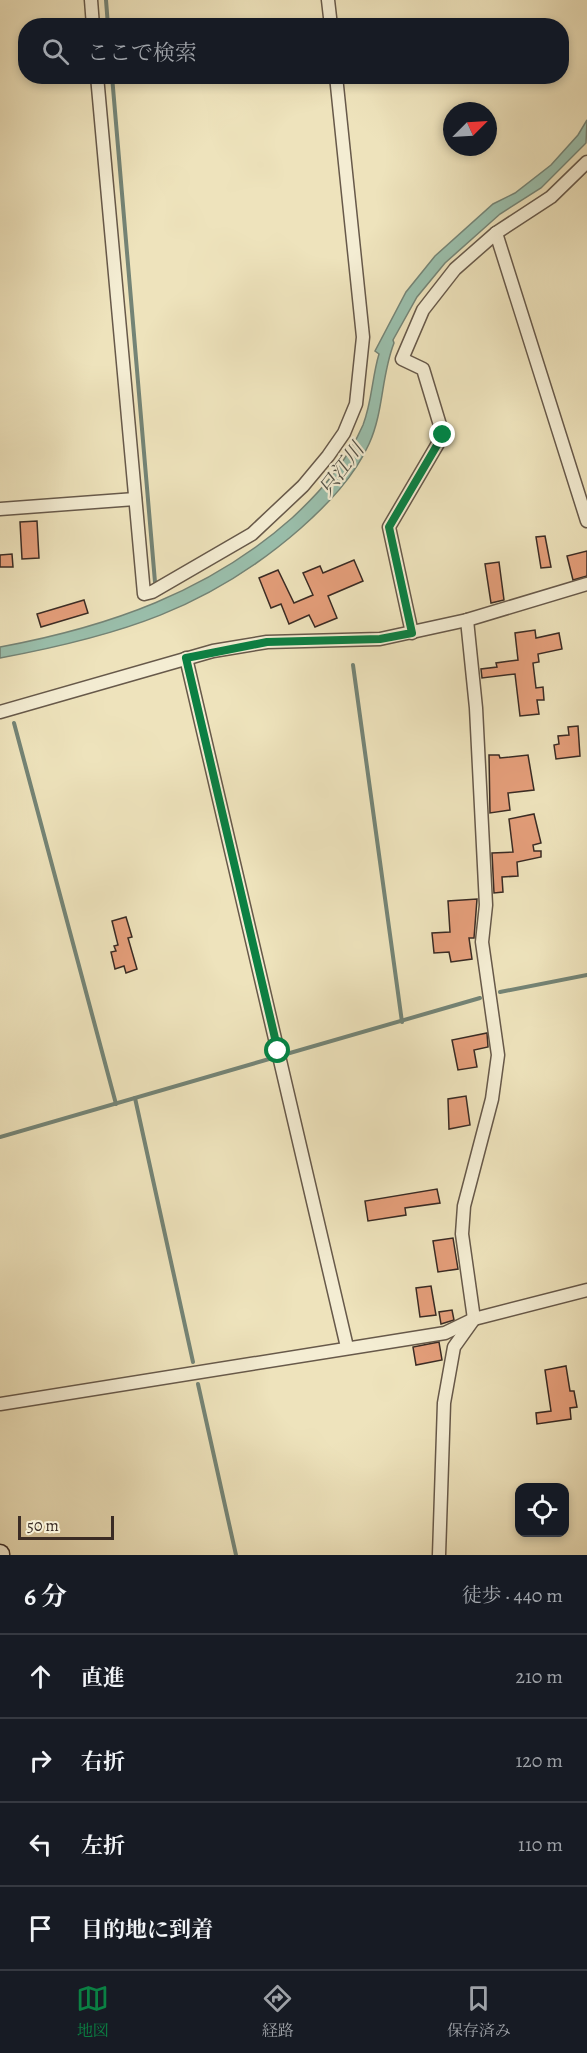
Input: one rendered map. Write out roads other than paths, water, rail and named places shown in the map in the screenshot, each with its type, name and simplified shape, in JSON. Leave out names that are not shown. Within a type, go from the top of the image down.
[{"type":"street","points":[[91,0],[92,18]]},
{"type":"street","points":[[328,0],[330,18]]},
{"type":"street","points":[[99,84],[144,594],[152,592],[252,534],[303,486],[344,433],[356,404],[363,337],[337,84]]},
{"type":"street","points":[[412,633],[389,527],[443,435],[423,369],[402,359],[423,310],[455,269],[496,233],[551,197],[587,162]]},
{"type":"street","points":[[496,233],[587,522]]},
{"type":"street","points":[[0,509],[135,499]]},
{"type":"street","points":[[0,712],[186,658],[267,642],[380,639],[467,620],[587,584]]},
{"type":"street","points":[[467,620],[479,754],[486,905],[482,942],[498,1055],[492,1099],[464,1206],[462,1234],[470,1304],[474,1319]]},
{"type":"street","points":[[186,658],[347,1347]]},
{"type":"street","points":[[0,1404],[445,1333],[474,1319],[587,1290]]},
{"type":"street","points":[[439,1555],[444,1403],[454,1347],[474,1319]]},
{"type":"water","name":"只江川","points":[[587,120],[586,143],[541,188],[500,214],[445,263],[417,297],[393,340],[374,432],[369,444],[348,479],[311,519],[266,556],[232,579],[196,599],[123,629],[0,658],[0,647],[80,629],[118,617],[192,586],[227,567],[292,518],[332,475],[357,439],[368,407],[379,354],[375,351],[406,292],[435,256],[493,204],[515,193],[551,165],[578,135]]},
{"type":"waterway","points":[[106,0],[107,18]]},
{"type":"waterway","points":[[113,84],[155,582]]},
{"type":"waterway","points":[[353,665],[402,1022]]},
{"type":"waterway","points":[[14,723],[116,1104]]},
{"type":"waterway","points":[[500,992],[587,975]]},
{"type":"waterway","points":[[0,1137],[480,998]]},
{"type":"waterway","points":[[135,1098],[193,1362]]},
{"type":"waterway","points":[[198,1384],[236,1555]]}]
